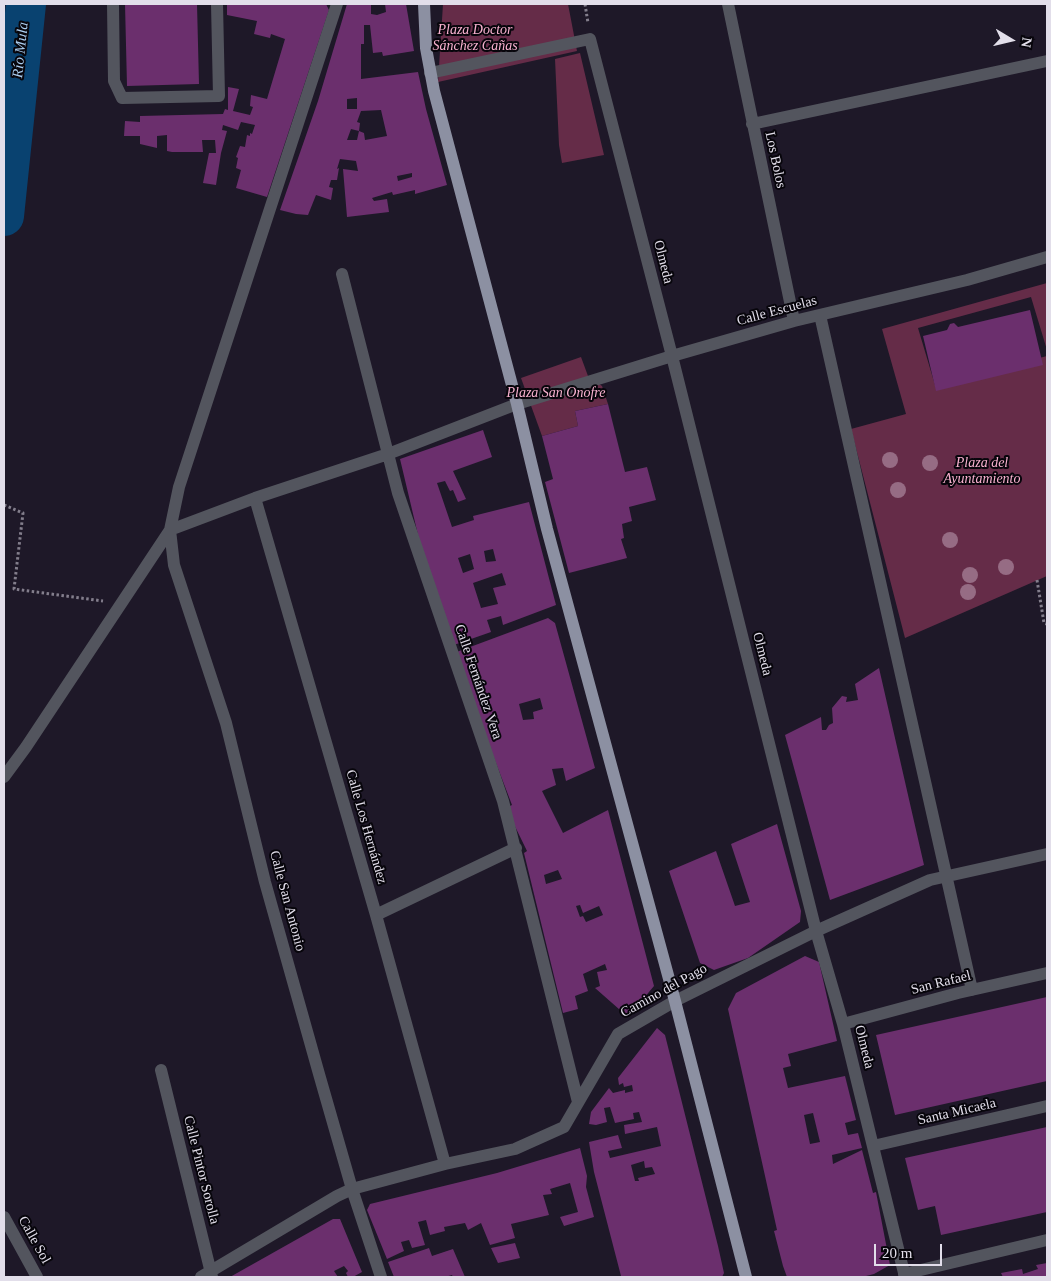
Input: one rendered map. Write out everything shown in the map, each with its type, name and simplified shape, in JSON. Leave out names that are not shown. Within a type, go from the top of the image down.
[{"type":"main road","points":[[424,4],[426,48],[430,73],[473,242],[518,404],[547,529],[675,1001],[746,1277]]},
{"type":"street","points":[[113,4],[114,81],[122,98],[219,96],[217,4]]},
{"type":"street","points":[[4,777],[26,747],[170,530],[179,487],[337,4]]},
{"type":"street","name":"Los Bolos","points":[[728,4],[794,321]]},
{"type":"street","name":"Olmeda","points":[[430,73],[590,39],[672,356],[816,931],[843,1024],[904,1276]]},
{"type":"street","points":[[752,124],[1047,60]]},
{"type":"street","name":"Calle Escuelas","points":[[170,530],[255,498],[388,454],[518,404],[600,378],[794,321],[967,280],[1047,257]]},
{"type":"street","name":"Calle Fernández Vera","points":[[342,274],[398,493],[503,801],[578,1102]]},
{"type":"street","points":[[820,315],[972,990]]},
{"type":"street","name":"Calle Los Hernández","points":[[255,498],[376,916],[445,1164]]},
{"type":"street","name":"Calle San Antonio","points":[[170,530],[174,565],[226,723],[265,882],[352,1189],[381,1277]]},
{"type":"street","points":[[376,916],[516,848]]},
{"type":"street","name":"Camino del Pago","points":[[207,1276],[337,1196],[352,1189],[445,1164],[515,1149],[564,1126],[618,1034],[675,1001],[816,931],[930,880],[1047,854]]},
{"type":"street","name":"San Rafael","points":[[843,1024],[972,990],[1047,973]]},
{"type":"street","name":"Calle Pintor Sorolla","points":[[161,1070],[207,1276]]},
{"type":"street","name":"Santa Micaela","points":[[873,1146],[1047,1106]]},
{"type":"street","name":"Calle Sol","points":[[4,1217],[37,1277]]},
{"type":"street","points":[[904,1276],[1047,1240]]},
{"type":"path","points":[[4,505],[23,513],[14,589],[121,604]]},
{"type":"path","points":[[1037,580],[1044,623],[1047,624]]},
{"type":"green space","name":"Plaza Doctor Sánchez Cañas","points":[[443,4],[568,4],[577,51],[438,82]]},
{"type":"green space","points":[[580,53],[604,155],[562,163],[559,145],[555,59]]},
{"type":"green space","name":"Plaza del Ayuntamiento","points":[[1047,283],[1047,350],[1031,297],[918,328],[935,385],[1047,356],[1047,576],[905,638],[851,429],[906,414],[882,329]]},
{"type":"green space","name":"Plaza San Onofre","points":[[581,357],[588,376],[602,386],[608,404],[575,411],[578,426],[542,436],[521,378]]},
{"type":"building","points":[[125,4],[197,4],[199,84],[127,86]]},
{"type":"building","points":[[227,4],[326,4],[329,10],[267,197],[236,188],[241,170],[236,168],[238,158],[236,157],[240,146],[245,147],[247,135],[250,136],[250,133],[252,134],[255,125],[241,122],[238,130],[223,125],[222,130],[227,131],[216,185],[203,183],[209,153],[216,153],[215,140],[202,140],[203,152],[172,152],[167,151],[167,135],[157,136],[157,148],[140,144],[140,136],[124,136],[125,121],[140,122],[140,116],[223,114],[225,109],[228,110],[228,87],[239,89],[233,111],[250,115],[253,107],[250,106],[251,95],[267,99],[285,39],[271,34],[270,38],[254,34],[257,21],[227,15]]},
{"type":"building","points":[[347,4],[371,4],[371,14],[377,15],[386,12],[385,4],[406,4],[414,51],[383,56],[382,52],[373,53],[370,25],[364,25],[364,44],[361,44],[361,79],[418,72],[447,185],[415,194],[415,190],[393,195],[392,192],[372,198],[374,201],[387,199],[389,212],[347,217],[343,169],[358,171],[356,161],[340,159],[337,169],[339,168],[337,180],[331,180],[329,187],[333,188],[331,200],[316,195],[308,215],[280,210],[318,101]],"holes":[[[357,98],[357,109],[347,109],[347,99]],[[381,110],[387,136],[365,140],[364,133],[359,131],[360,123],[357,122],[361,111]],[[351,129],[359,131],[357,140],[347,140]],[[412,173],[412,177],[398,181],[397,176]]]},
{"type":"building","points":[[1030,310],[1043,365],[936,391],[923,336],[947,330],[950,324],[954,323],[958,327]]},
{"type":"building","points":[[608,404],[625,472],[647,467],[656,500],[629,507],[632,521],[622,524],[624,538],[621,539],[627,558],[569,573],[545,482],[553,479],[542,436],[578,426],[575,411]]},
{"type":"building","points":[[483,430],[492,457],[453,471],[466,499],[458,502],[453,490],[450,491],[445,481],[437,483],[452,527],[474,520],[473,516],[529,502],[556,605],[503,625],[501,616],[487,620],[491,632],[451,646],[419,539],[400,459]],"holes":[[[493,549],[496,561],[486,562],[484,551]],[[470,554],[474,569],[463,573],[458,558]],[[502,573],[506,585],[493,588],[498,604],[481,608],[473,583]]]},
{"type":"building","points":[[548,618],[555,623],[595,768],[566,781],[563,768],[552,769],[556,785],[542,791],[563,833],[608,810],[654,986],[628,1017],[595,988],[600,986],[597,972],[607,970],[605,964],[583,974],[588,991],[575,996],[578,1009],[563,1013],[524,853],[527,851],[506,808],[512,805],[454,653]],"holes":[[[540,698],[543,709],[533,712],[534,719],[523,720],[519,704]],[[558,870],[562,879],[546,884],[544,875]],[[580,905],[583,913],[599,906],[603,915],[586,922],[583,916],[580,917],[576,906]]]},
{"type":"building","points":[[879,668],[924,865],[830,900],[785,735],[821,717],[822,730],[826,730],[833,723],[832,708],[842,696],[847,697],[846,702],[858,700],[855,684]]},
{"type":"building","points":[[777,824],[801,911],[800,922],[748,958],[714,970],[700,963],[669,871],[716,851],[735,906],[750,902],[731,844]]},
{"type":"building","points":[[805,956],[819,962],[837,1041],[788,1054],[791,1066],[783,1068],[788,1088],[845,1076],[856,1120],[845,1123],[848,1135],[858,1133],[862,1148],[832,1155],[833,1164],[862,1150],[873,1193],[876,1192],[890,1265],[874,1274],[862,1277],[787,1277],[774,1231],[777,1230],[728,1009],[736,993]],"holes":[[[813,1113],[820,1142],[810,1144],[804,1115]]]},
{"type":"building","points":[[1047,997],[1047,1081],[895,1115],[876,1035]]},
{"type":"building","points":[[657,1028],[665,1035],[718,1246],[724,1273],[722,1277],[621,1277],[594,1172],[589,1142],[618,1135],[622,1148],[608,1151],[610,1158],[661,1146],[657,1127],[625,1134],[624,1125],[642,1122],[639,1112],[633,1113],[634,1119],[615,1123],[610,1107],[604,1108],[607,1122],[596,1125],[589,1124],[591,1112],[609,1088],[613,1093],[625,1090],[625,1093],[633,1091],[632,1085],[624,1087],[623,1083],[619,1085],[618,1078]],"holes":[[[644,1161],[645,1168],[652,1167],[655,1174],[638,1178],[639,1181],[635,1181],[631,1165]]]},
{"type":"building","points":[[1047,1127],[1047,1212],[941,1235],[935,1206],[918,1210],[905,1158]]},
{"type":"building","points":[[580,1148],[587,1176],[586,1187],[594,1217],[564,1226],[560,1217],[578,1212],[570,1183],[550,1189],[552,1194],[543,1195],[549,1215],[511,1224],[515,1238],[490,1245],[481,1223],[468,1230],[465,1223],[444,1227],[445,1231],[430,1235],[426,1220],[418,1222],[425,1245],[412,1248],[409,1240],[401,1242],[404,1251],[387,1259],[367,1210],[370,1204],[497,1173]]},
{"type":"building","points":[[333,1219],[340,1219],[362,1272],[353,1277],[348,1277],[346,1273],[348,1271],[344,1266],[334,1271],[338,1277],[230,1277]]},
{"type":"building","points":[[515,1243],[520,1258],[498,1263],[491,1248]]},
{"type":"building","points":[[429,1248],[432,1256],[453,1249],[465,1277],[453,1277],[452,1275],[445,1277],[394,1277],[388,1262]]},
{"type":"building","points":[[1047,1263],[1047,1277],[1003,1277],[1001,1273],[1022,1269],[1023,1274],[1038,1269],[1036,1265]]},
{"type":"waterway","name":"Río Mula","points":[[4,216],[26,4]]}]
